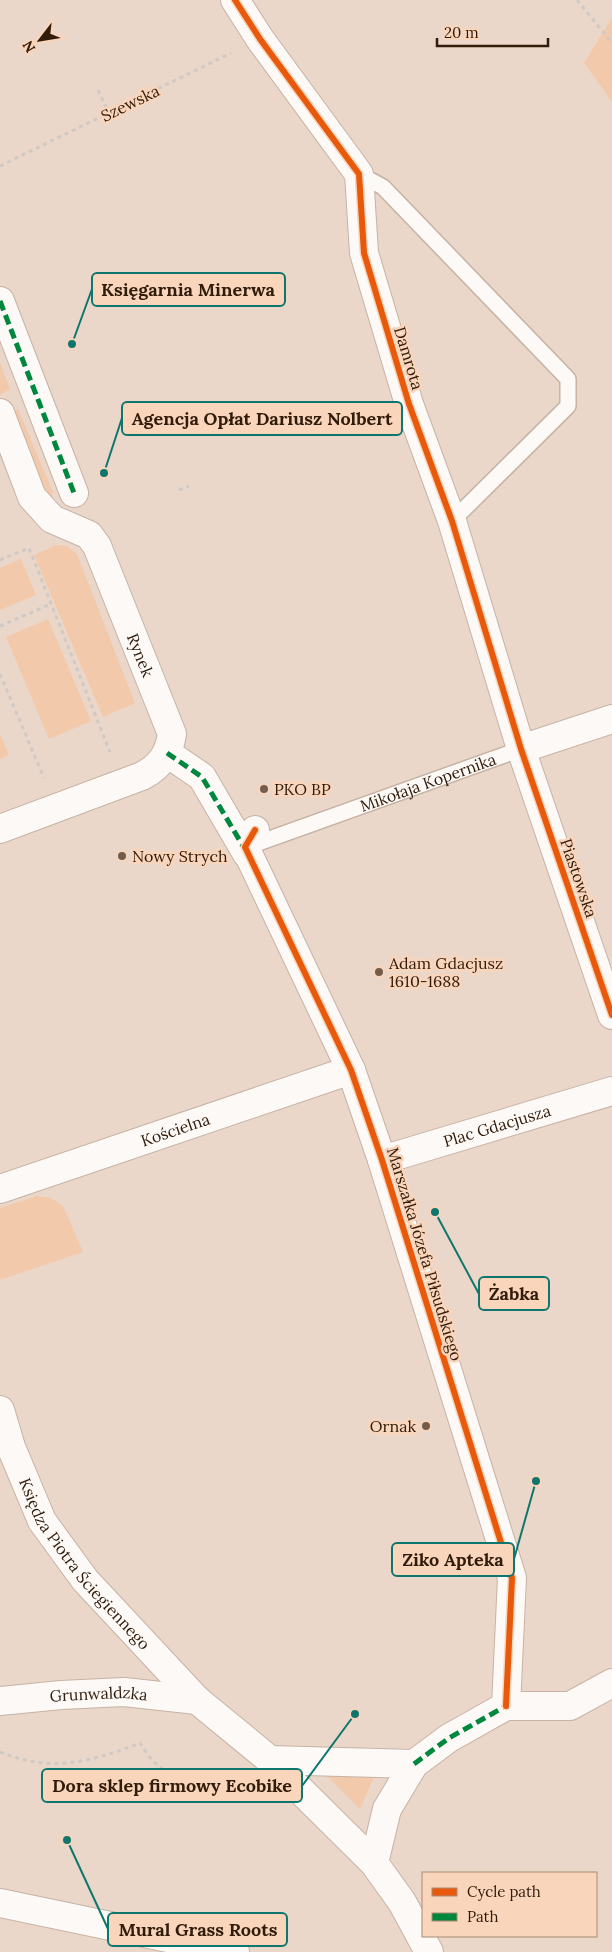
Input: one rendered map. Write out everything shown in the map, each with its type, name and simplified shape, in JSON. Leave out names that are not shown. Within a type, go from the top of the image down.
[{"type":"street","points":[[234,0],[260,39],[359,174]]},
{"type":"street","name":"Damrota","points":[[359,174],[364,254],[409,404],[452,521],[521,749]]},
{"type":"street","points":[[0,301],[74,493]]},
{"type":"street","name":"Rynek","points":[[0,413],[32,496],[52,519],[89,535],[97,546],[172,734],[167,752]]},
{"type":"street","name":"Mikołaja Kopernika","points":[[521,749],[612,719]]},
{"type":"street","name":"Piastowska","points":[[521,749],[612,1015]]},
{"type":"street","points":[[0,829],[142,776],[154,770],[167,752]]},
{"type":"street","name":"Marszałka Józefa Piłsudskiego","points":[[167,752],[202,777],[249,844],[351,1070],[382,1160],[512,1578],[506,1706]]},
{"type":"street","name":"Kościelna","points":[[0,1189],[351,1070]]},
{"type":"street","name":"Plac Gdacjusza","points":[[382,1160],[612,1091]]},
{"type":"street","name":"Księdza Piotra Ściegiennego","points":[[0,1410],[11,1447],[42,1521],[85,1580],[197,1700],[270,1760],[374,1863],[402,1902],[429,1952]]},
{"type":"street","points":[[374,1863],[387,1809],[414,1764],[449,1738],[506,1706],[570,1706],[612,1683]]},
{"type":"street","name":"Grunwaldzka","points":[[0,1701],[61,1695],[124,1692],[197,1700]]},
{"type":"street","points":[[270,1760],[414,1764]]},
{"type":"street","points":[[0,1903],[235,1952]]},
{"type":"lane","points":[[359,174],[383,188],[568,379],[568,406],[452,521]]},
{"type":"lane","name":"Mikołaja Kopernika","points":[[249,844],[521,749]]},
{"type":"path","points":[[576,0],[612,43]]},
{"type":"path","points":[[98,90],[109,113]]},
{"type":"path","points":[[179,490],[189,486]]},
{"type":"path","points":[[0,560],[30,548],[111,755],[103,758]]},
{"type":"path","points":[[0,626],[52,604]]},
{"type":"path","points":[[0,674],[45,781]]},
{"type":"path","points":[[0,1752],[46,1763],[66,1763],[105,1757],[140,1743],[153,1761],[170,1774],[190,1782],[209,1786],[253,1781]]},
{"type":"shaded area","points":[[612,18],[612,102],[584,63]]},
{"type":"shaded area","points":[[0,363],[10,389],[0,395]]},
{"type":"shaded area","points":[[18,409],[53,492],[52,499],[45,499],[8,413]]},
{"type":"shaded area","points":[[56,545],[67,546],[77,554],[135,703],[103,717],[34,555]]},
{"type":"shaded area","points":[[21,559],[36,595],[0,610],[0,568]]},
{"type":"shaded area","points":[[48,619],[91,721],[49,739],[6,637]]},
{"type":"shaded area","points":[[0,734],[9,755],[0,759]]},
{"type":"shaded area","points":[[37,1196],[51,1198],[63,1206],[83,1252],[0,1280],[0,1208]]},
{"type":"shaded area","points":[[327,1776],[374,1777],[360,1809]]},
{"type":"marked path","points":[[0,301],[74,493]]},
{"type":"marked path","points":[[167,753],[202,777],[246,851]]},
{"type":"marked path","points":[[414,1764],[449,1738],[506,1706],[506,1703]]},
{"type":"cycle path","points":[[235,0],[260,39],[359,174],[364,253],[409,404],[452,521],[521,749],[612,1015]]},
{"type":"cycle path","points":[[255,830],[245,847],[351,1070],[382,1160],[512,1578],[506,1706]]},
{"type":"place","name":"Księgarnia Minerwa","points":[[72,344]]},
{"type":"place","name":"Agencja Opłat Dariusz Nolbert","points":[[104,473]]},
{"type":"place","name":"PKO BP","points":[[264,789]]},
{"type":"place","name":"Nowy Strych","points":[[122,856]]},
{"type":"place","name":"Adam Gdacjusz 1610-1688","points":[[379,972]]},
{"type":"place","name":"Żabka","points":[[435,1212]]},
{"type":"place","name":"Ornak","points":[[426,1426]]},
{"type":"place","name":"Ziko Apteka","points":[[536,1481]]},
{"type":"place","name":"Dora sklep firmowy Ecobike","points":[[355,1714]]},
{"type":"place","name":"Mural Grass Roots","points":[[67,1840]]}]
